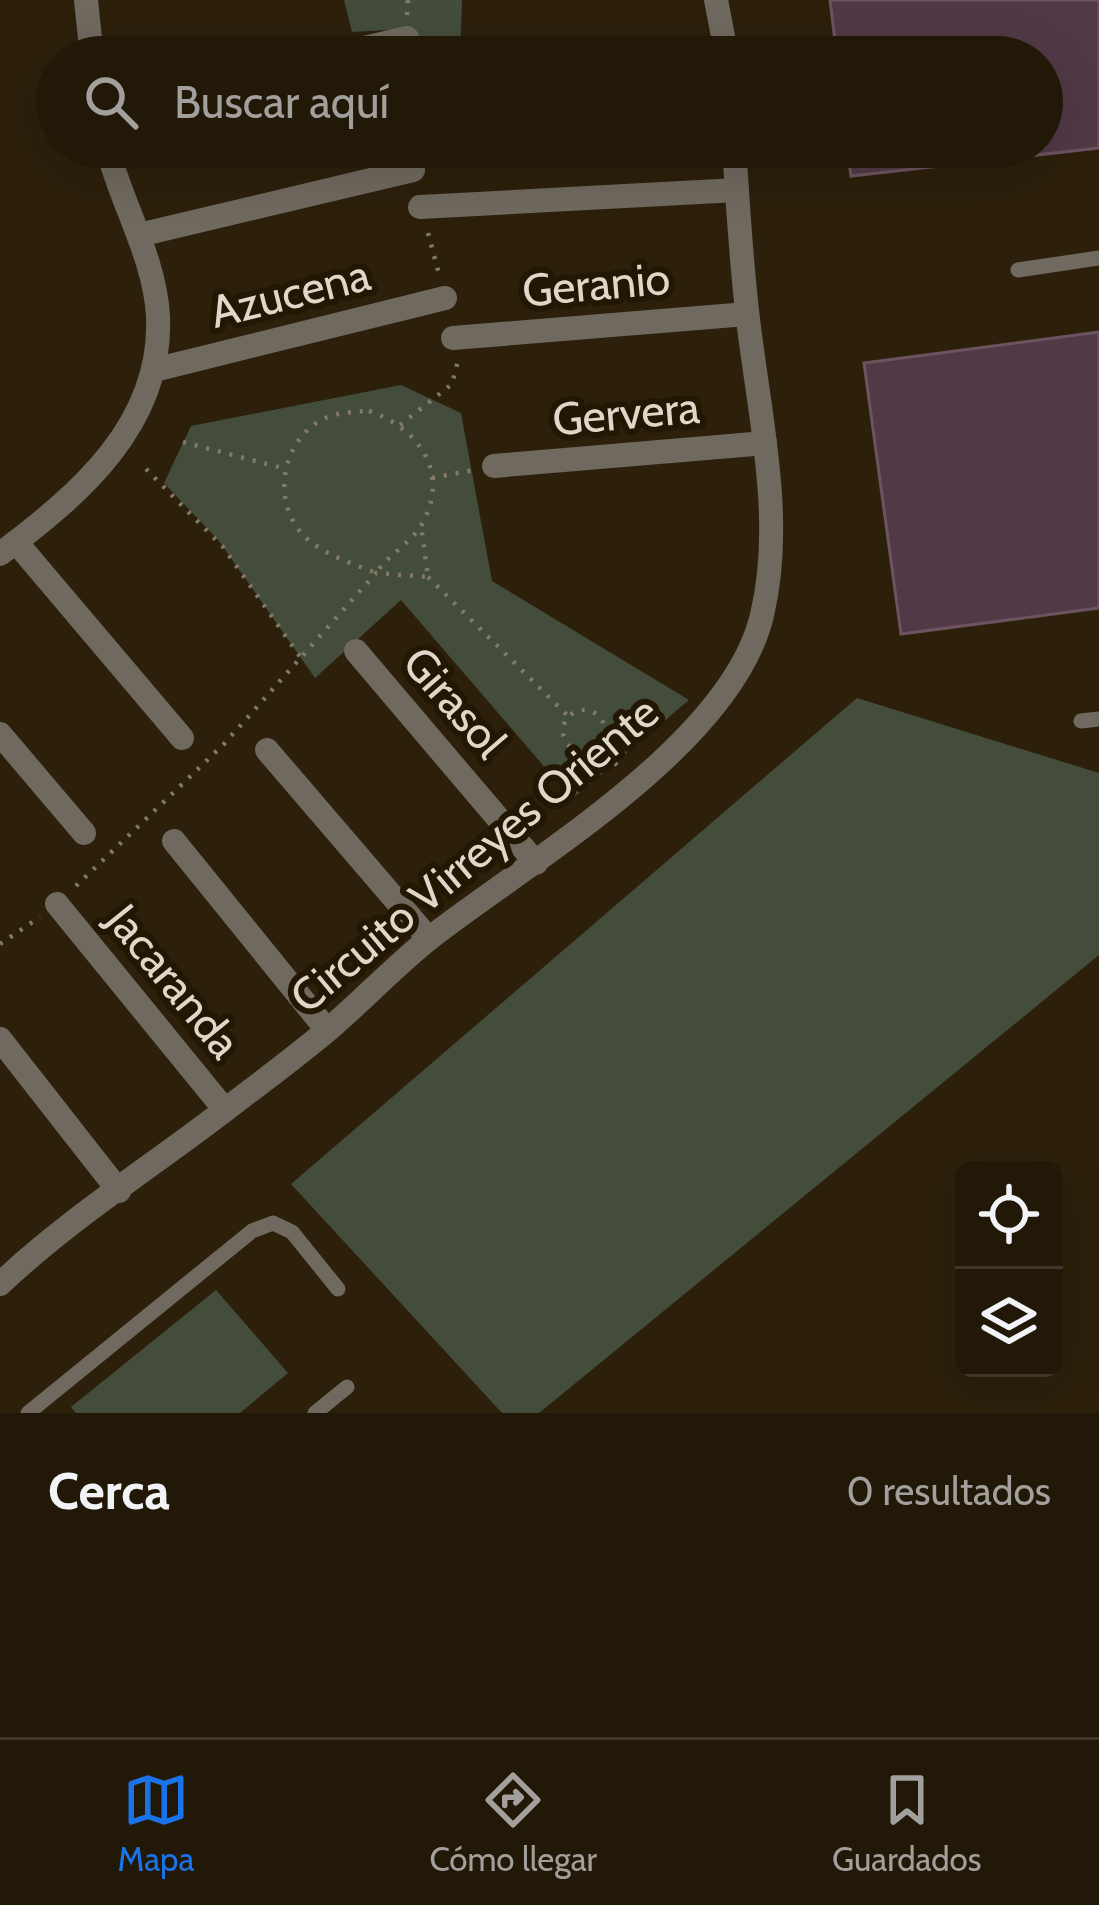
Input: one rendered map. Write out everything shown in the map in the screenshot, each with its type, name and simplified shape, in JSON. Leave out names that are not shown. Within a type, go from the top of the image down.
[{"type":"street","points":[[86,0],[90,36]]},
{"type":"street","points":[[716,0],[723,36]]},
{"type":"street","points":[[113,168],[139,235],[158,314],[154,370],[120,445],[91,478],[8,548],[182,738]]},
{"type":"street","name":"Circuito Virreyes Oriente","points":[[5,1269],[225,1110],[327,1030],[429,939],[637,784],[712,710],[739,671],[761,622],[770,578],[765,443],[747,314],[735,168]]},
{"type":"street","points":[[139,235],[413,170]]},
{"type":"street","points":[[420,207],[737,190]]},
{"type":"street","name":"Azucena","points":[[154,370],[445,298]]},
{"type":"street","name":"Geranio","points":[[453,338],[747,314]]},
{"type":"street","name":"Gervera","points":[[494,466],[765,443]]},
{"type":"street","name":"Girasol","points":[[356,652],[536,863]]},
{"type":"street","points":[[0,734],[84,833]]},
{"type":"street","points":[[267,750],[429,939]]},
{"type":"street","points":[[174,842],[327,1030]]},
{"type":"street","name":"Jacaranda","points":[[57,904],[225,1110]]},
{"type":"street","points":[[0,1039],[118,1191]]},
{"type":"lane","points":[[1018,270],[1099,258]]},
{"type":"lane","points":[[28,1413],[252,1231],[273,1223],[292,1232],[338,1289]]},
{"type":"lane","points":[[315,1413],[347,1387]]},
{"type":"path","points":[[0,944],[57,904],[224,743],[376,573],[422,525],[431,502],[432,478],[426,454],[412,434],[392,419],[369,411],[344,412],[321,420],[302,436],[286,469],[286,504],[296,527],[313,545],[376,573],[428,577]]},
{"type":"path","points":[[184,442],[286,469]]},
{"type":"path","points":[[432,478],[494,466]]},
{"type":"path","points":[[146,469],[223,547],[301,658]]},
{"type":"path","points":[[422,525],[428,577],[569,717]]},
{"type":"path","points":[[581,710],[594,713],[603,723],[602,742],[590,751],[571,747],[563,729],[569,717],[581,710]]},
{"type":"green space","points":[[344,0],[462,0],[461,36],[352,32]]},
{"type":"green space","points":[[401,385],[461,413],[492,581],[689,700],[572,799],[401,600],[315,678],[219,541],[164,483],[191,426]]},
{"type":"green space","points":[[857,698],[1099,773],[1099,955],[539,1413],[502,1413],[291,1184]]},
{"type":"green space","points":[[216,1290],[288,1373],[240,1413],[76,1413],[71,1407]]},
{"type":"building","points":[[830,0],[1099,0],[1099,148],[1063,152],[1063,36],[834,36]]},
{"type":"building","points":[[850,168],[922,168],[851,176]]},
{"type":"building","points":[[1099,332],[1099,608],[901,634],[864,363]]}]
